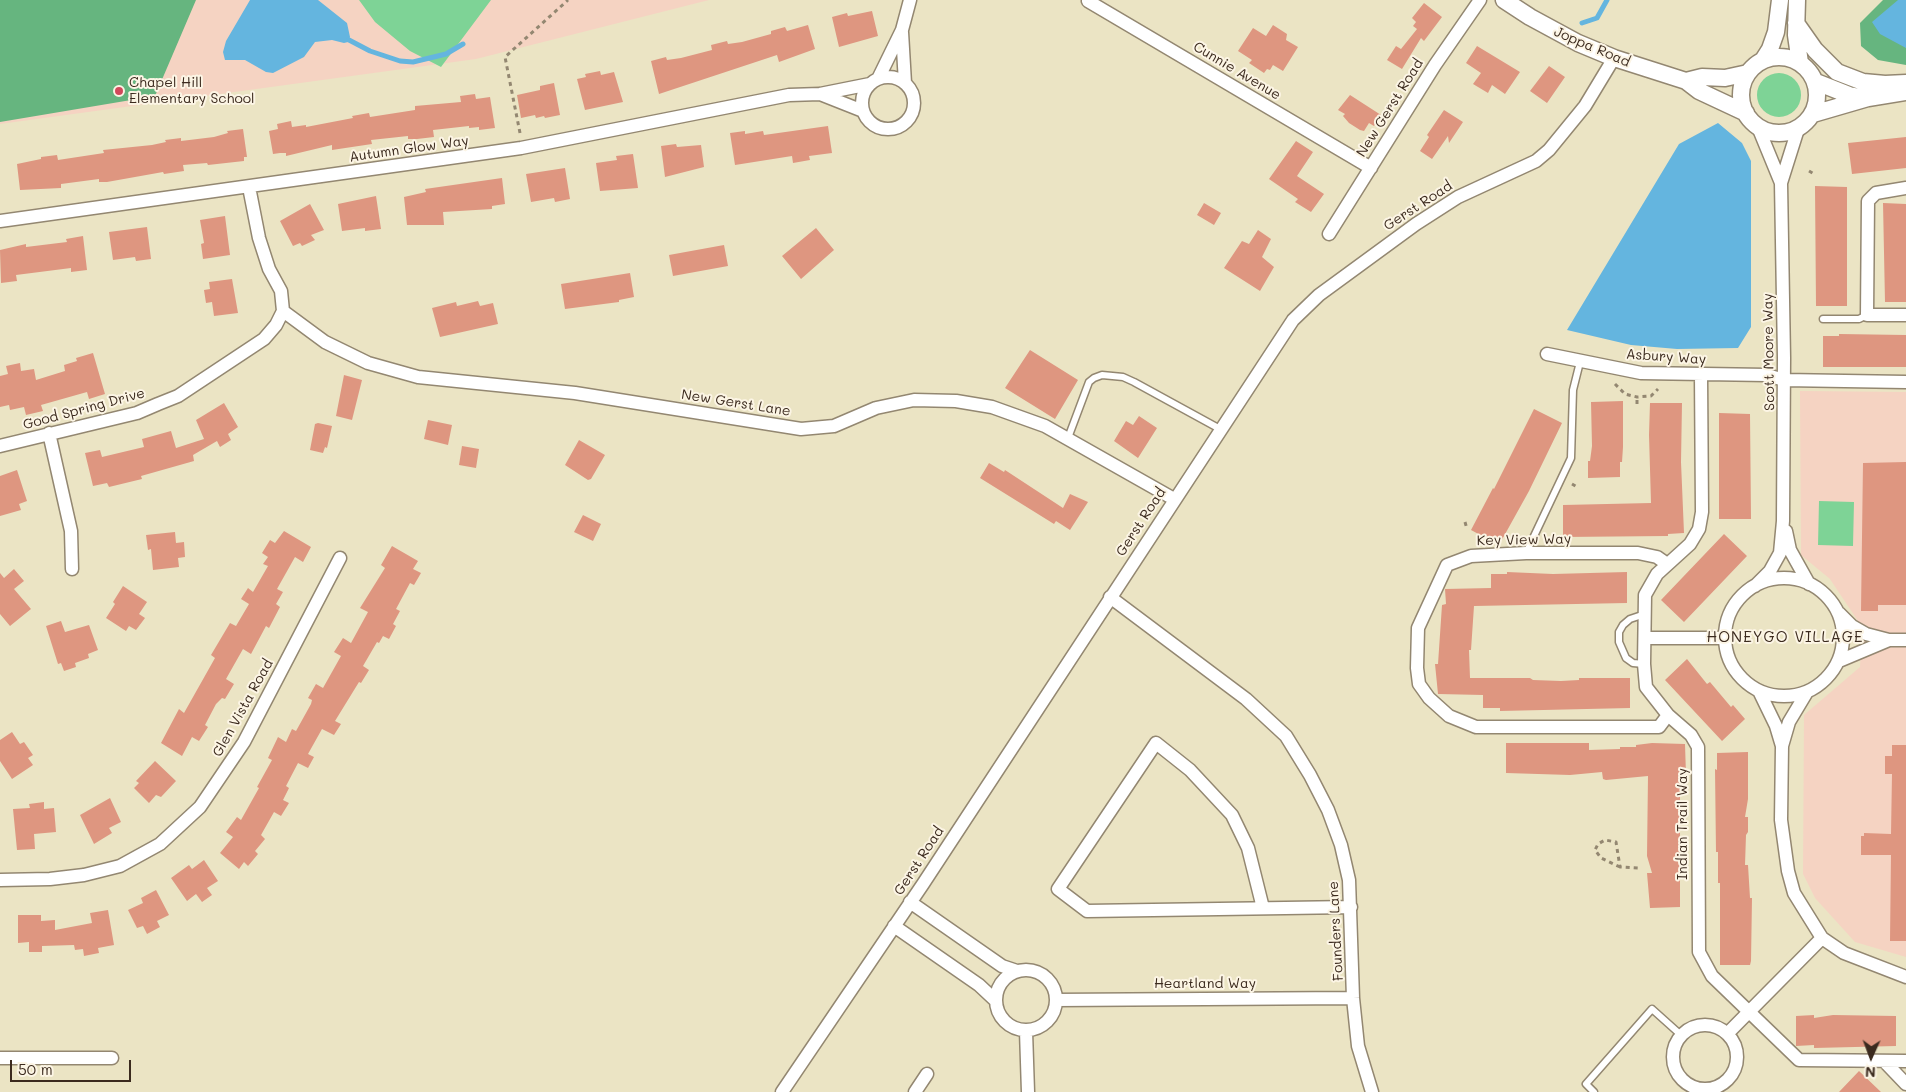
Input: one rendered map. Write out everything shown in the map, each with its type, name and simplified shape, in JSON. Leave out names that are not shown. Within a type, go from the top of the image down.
[{"type":"street","points":[[874,81],[892,77],[905,83],[914,96],[915,104],[909,118],[896,128],[880,127],[867,118],[864,111],[863,96],[874,81],[902,30],[910,0]]},
{"type":"street","name":"New Gerst Road","points":[[1329,234],[1435,65],[1480,0]]},
{"type":"street","name":"Joppa Road","points":[[1504,0],[1551,29],[1614,58],[1686,81],[1699,91],[1746,113],[1758,127]]},
{"type":"street","points":[[1763,60],[1770,49],[1776,32],[1780,0]]},
{"type":"street","points":[[1797,0],[1796,23],[1800,63]]},
{"type":"street","name":"Cunnie Avenue","points":[[1088,1],[1371,168]]},
{"type":"street","points":[[1796,23],[1826,63],[1843,75],[1869,83],[1906,83]]},
{"type":"street","points":[[902,30],[905,83]]},
{"type":"street","points":[[1758,127],[1778,133],[1798,129],[1813,114],[1817,104],[1816,82],[1810,71],[1800,63],[1789,58],[1776,57],[1763,60]]},
{"type":"street","name":"Gerst Road","points":[[782,1092],[910,902],[1174,498],[1293,320],[1318,294],[1374,252],[1458,197],[1536,161],[1549,150],[1585,106],[1614,58]]},
{"type":"street","name":"Joppa Road","points":[[1686,81],[1702,77],[1725,78],[1748,73],[1763,60]]},
{"type":"street","points":[[1746,113],[1741,92],[1748,73]]},
{"type":"street","name":"Autumn Glow Way","points":[[0,222],[521,148],[789,95],[820,94],[874,81]]},
{"type":"street","points":[[1816,82],[1849,95],[1868,98]]},
{"type":"street","points":[[1813,114],[1868,98],[1906,92]]},
{"type":"street","name":"Autumn Glow Way","points":[[820,94],[864,111]]},
{"type":"street","name":"Scott Moore Way","points":[[1758,127],[1781,183]]},
{"type":"street","name":"Scott Moore Way","points":[[1755,586],[1770,571],[1780,553],[1783,521],[1784,380],[1781,183],[1798,129]]},
{"type":"street","points":[[249,187],[259,238],[269,270],[281,291],[284,311]]},
{"type":"street","points":[[1906,188],[1876,193],[1868,201],[1867,314],[1906,315]]},
{"type":"street","name":"Good Spring Drive","points":[[0,446],[137,413],[178,396],[264,339],[276,325],[284,311]]},
{"type":"street","name":"New Gerst Lane","points":[[284,311],[325,342],[368,363],[418,377],[575,393],[801,429],[834,426],[894,403],[914,400],[956,402],[992,407],[1021,416],[1068,438],[1174,498]]},
{"type":"street","name":"Asbury Way","points":[[1547,354],[1640,373],[1767,376],[1784,380],[1906,382]]},
{"type":"street","name":"Indian Trail Way","points":[[1701,375],[1699,530],[1690,544],[1657,574],[1645,595],[1646,638],[1644,664],[1646,687],[1668,715],[1691,735],[1698,747],[1698,952],[1712,976],[1799,1060],[1906,1061]]},
{"type":"street","points":[[49,433],[71,531],[72,569]]},
{"type":"street","name":"Scott Moore Way","points":[[1783,521],[1790,550],[1809,584]]},
{"type":"street","name":"Key View Way","points":[[1667,564],[1657,557],[1638,553],[1526,553],[1471,556],[1447,565],[1418,628],[1417,668],[1419,684],[1430,698],[1449,716],[1476,727],[1659,727],[1668,715]]},
{"type":"street","name":"Glen Vista Road","points":[[0,880],[50,879],[84,875],[120,866],[160,844],[200,807],[244,742],[340,558]]},
{"type":"street","points":[[1782,578],[1809,584],[1828,597],[1836,610],[1842,626],[1843,644],[1838,661],[1824,681],[1807,692],[1791,696],[1775,696],[1759,691],[1741,679],[1734,670],[1727,655],[1726,626],[1736,603],[1755,586],[1768,580],[1782,578]]},
{"type":"street","name":"Founders Lane","points":[[1110,596],[1246,698],[1286,736],[1310,775],[1328,810],[1341,844],[1347,871],[1351,907],[1353,998],[1358,1046],[1372,1092]]},
{"type":"street","points":[[1836,610],[1852,626],[1866,634],[1889,640],[1906,640]]},
{"type":"street","points":[[1646,638],[1725,638]]},
{"type":"street","points":[[1838,661],[1889,640]]},
{"type":"street","points":[[1759,691],[1776,726],[1782,746]]},
{"type":"street","points":[[1807,692],[1789,722],[1782,746],[1781,820],[1788,871],[1794,893],[1822,938],[1844,953],[1906,977]]},
{"type":"street","points":[[1263,908],[1248,848],[1232,815],[1190,770],[1156,743],[1058,889],[1087,911],[1351,907]]},
{"type":"street","points":[[910,902],[1002,966],[1018,971],[1037,972],[1046,977],[1053,985],[1056,1000],[1052,1016],[1046,1024],[1026,1031],[1008,1025],[997,1010],[995,1000],[1002,982],[1018,971]]},
{"type":"street","points":[[894,926],[979,985],[995,1000]]},
{"type":"street","points":[[1727,1034],[1822,938]]},
{"type":"street","name":"Heartland Way","points":[[1056,1000],[1353,998]]},
{"type":"street","points":[[1709,1025],[1727,1034],[1736,1052],[1736,1062],[1727,1080],[1719,1089],[1683,1088],[1674,1060],[1676,1044],[1681,1035],[1689,1029],[1709,1025]]},
{"type":"street","points":[[1026,1031],[1028,1092]]},
{"type":"street","points":[[0,1058],[112,1058]]},
{"type":"street","points":[[1884,1061],[1906,1084]]},
{"type":"street","points":[[915,1092],[927,1074]]},
{"type":"lane","points":[[1823,319],[1859,319],[1867,314]]},
{"type":"lane","points":[[1526,553],[1572,458],[1573,390],[1580,362]]},
{"type":"lane","points":[[1068,438],[1089,382],[1102,375],[1123,377],[1134,382],[1220,429]]},
{"type":"lane","points":[[1644,664],[1633,663],[1626,658],[1619,642],[1619,632],[1623,625],[1630,620],[1645,614]]},
{"type":"lane","points":[[1594,1092],[1586,1084],[1652,1009],[1681,1035]]},
{"type":"path","points":[[520,133],[505,56],[568,0]]},
{"type":"path","points":[[1809,171],[1814,174]]},
{"type":"path","points":[[1615,384],[1625,394],[1637,397],[1651,396],[1658,389]]},
{"type":"path","points":[[1637,397],[1637,404]]},
{"type":"path","points":[[1572,484],[1577,486]]},
{"type":"path","points":[[1466,522],[1467,529]]},
{"type":"path","points":[[1620,867],[1616,842],[1605,840],[1598,844],[1595,850],[1601,858],[1620,867],[1638,868]]},
{"type":"shaded area","name":"Chapel Hill Elementary School","points":[[29,0],[709,0],[476,59],[0,124],[0,46]]},
{"type":"shaded area","points":[[1800,391],[1906,392],[1906,957],[1855,942],[1815,898],[1803,874],[1804,715],[1860,667],[1862,627],[1830,579],[1801,555]]},
{"type":"green space","points":[[0,0],[196,0],[155,96],[0,122]]},
{"type":"green space","points":[[359,0],[491,0],[441,67],[410,51],[375,22]]},
{"type":"green space","points":[[1883,0],[1906,0],[1906,65],[1878,60],[1861,46],[1860,23]]},
{"type":"green space","points":[[1775,73],[1783,73],[1795,79],[1801,95],[1795,111],[1783,117],[1775,117],[1763,111],[1757,99],[1757,91],[1763,79]]},
{"type":"green space","points":[[1819,501],[1854,502],[1853,546],[1818,545]]},
{"type":"water","points":[[250,0],[318,0],[347,23],[350,37],[348,42],[344,43],[332,40],[315,42],[304,57],[273,73],[266,72],[245,60],[225,60],[223,52],[226,41]]},
{"type":"water","points":[[1898,0],[1906,0],[1906,48],[1880,34],[1872,22]]},
{"type":"water","points":[[1718,123],[1742,143],[1751,161],[1751,327],[1738,348],[1677,349],[1631,345],[1567,330],[1679,144]]},
{"type":"building","points":[[1424,3],[1442,17],[1424,41],[1421,38],[1402,69],[1387,60],[1396,46],[1401,49],[1417,29],[1413,26],[1416,22],[1412,18]]},
{"type":"building","points":[[872,11],[878,36],[839,47],[832,17],[847,13],[848,16]]},
{"type":"building","points":[[808,25],[815,49],[779,62],[777,55],[659,94],[651,61],[666,57],[667,60],[681,58],[712,50],[711,45],[727,41],[728,44],[742,42],[771,34],[771,31],[785,27],[787,31]]},
{"type":"building","points":[[1273,25],[1287,34],[1286,40],[1298,47],[1283,71],[1273,65],[1270,70],[1267,69],[1264,73],[1249,63],[1252,60],[1238,51],[1253,28],[1266,36]]},
{"type":"building","points":[[1477,46],[1520,72],[1505,94],[1492,85],[1488,93],[1473,84],[1481,73],[1466,63]]},
{"type":"building","points":[[1549,66],[1565,77],[1547,103],[1530,91]]},
{"type":"building","points":[[600,71],[601,75],[614,72],[623,102],[585,110],[577,79],[586,77],[585,74]]},
{"type":"building","points":[[554,83],[560,115],[536,118],[535,115],[521,118],[517,95],[540,90],[540,86]]},
{"type":"building","points":[[475,94],[476,99],[490,97],[495,128],[479,130],[479,127],[469,128],[469,126],[433,130],[434,137],[408,139],[408,136],[371,140],[372,144],[332,150],[332,145],[286,156],[286,153],[273,154],[269,131],[278,129],[277,124],[291,121],[292,127],[306,125],[306,127],[369,113],[370,117],[415,110],[415,106],[461,102],[460,96]]},
{"type":"building","points":[[1350,95],[1381,115],[1374,126],[1369,123],[1364,131],[1360,130],[1349,123],[1343,116],[1345,114],[1338,110]]},
{"type":"building","points":[[1444,110],[1463,122],[1449,143],[1448,136],[1432,159],[1420,151],[1429,137],[1427,135]]},
{"type":"building","points":[[828,126],[832,153],[809,156],[810,160],[793,163],[792,156],[735,165],[730,133],[745,131],[745,134],[763,131],[764,135]]},
{"type":"building","points":[[243,129],[247,157],[244,157],[244,161],[208,165],[207,163],[183,165],[184,171],[164,174],[163,172],[107,182],[99,182],[99,179],[61,184],[61,188],[20,190],[17,164],[41,159],[41,157],[57,155],[58,160],[104,153],[103,150],[152,145],[166,142],[165,140],[181,138],[181,141],[214,137],[228,133],[227,131]]},
{"type":"building","points":[[1906,137],[1906,168],[1852,174],[1848,143]]},
{"type":"building","points":[[1296,141],[1313,152],[1297,176],[1324,194],[1311,212],[1295,202],[1298,199],[1269,179]]},
{"type":"building","points":[[676,144],[677,147],[701,145],[704,167],[665,177],[661,146]]},
{"type":"building","points":[[633,154],[638,188],[600,191],[596,163],[617,160],[616,156]]},
{"type":"building","points":[[565,168],[570,199],[555,202],[554,198],[531,202],[526,174]]},
{"type":"building","points":[[502,178],[505,204],[492,206],[492,209],[443,212],[444,225],[407,225],[404,197],[426,192],[425,189]]},
{"type":"building","points":[[1815,186],[1847,187],[1847,306],[1816,306]]},
{"type":"building","points":[[376,196],[381,229],[365,231],[365,228],[342,231],[338,204]]},
{"type":"building","points":[[1204,203],[1221,213],[1214,225],[1197,215]]},
{"type":"building","points":[[1883,203],[1906,204],[1906,302],[1885,302]]},
{"type":"building","points":[[310,204],[324,230],[311,235],[315,240],[302,246],[300,243],[293,246],[280,221]]},
{"type":"building","points":[[225,216],[230,255],[203,259],[201,244],[204,243],[200,220]]},
{"type":"building","points":[[147,227],[151,259],[136,261],[135,257],[113,260],[109,232]]},
{"type":"building","points":[[816,228],[834,250],[801,279],[782,256]]},
{"type":"building","points":[[1258,230],[1271,239],[1262,257],[1274,267],[1260,291],[1224,268],[1242,241],[1249,244]]},
{"type":"building","points":[[83,236],[87,270],[71,272],[71,268],[16,275],[17,281],[1,283],[0,250],[26,244],[26,247],[67,242],[66,239]]},
{"type":"building","points":[[724,245],[728,266],[673,276],[669,255]]},
{"type":"building","points":[[630,273],[634,297],[619,300],[619,302],[565,309],[561,284]]},
{"type":"building","points":[[232,279],[238,313],[214,316],[212,302],[206,303],[204,290],[210,289],[209,282]]},
{"type":"building","points":[[478,301],[480,306],[493,303],[498,324],[440,337],[432,308],[456,302],[457,306]]},
{"type":"building","points":[[1839,334],[1906,335],[1906,367],[1823,367],[1823,336],[1839,336]]},
{"type":"building","points":[[1030,350],[1078,380],[1055,419],[1005,388]]},
{"type":"building","points":[[93,353],[105,394],[89,399],[87,392],[41,405],[43,411],[26,415],[24,407],[10,410],[9,405],[0,407],[0,376],[8,374],[6,366],[20,363],[21,371],[34,369],[36,380],[65,371],[64,365],[77,361],[76,358]]},
{"type":"building","points":[[344,375],[362,380],[352,420],[336,416]]},
{"type":"building","points":[[1623,401],[1623,447],[1620,477],[1588,478],[1588,461],[1590,461],[1592,446],[1591,402]]},
{"type":"building","points":[[224,403],[238,427],[228,434],[231,440],[220,447],[217,441],[193,455],[194,461],[141,476],[142,479],[109,487],[107,483],[93,486],[85,453],[100,450],[102,457],[144,447],[142,439],[171,431],[176,448],[204,439],[196,420]]},
{"type":"building","points":[[1650,403],[1682,403],[1681,462],[1684,533],[1668,534],[1668,536],[1563,537],[1563,505],[1651,503]]},
{"type":"building","points":[[1534,409],[1562,423],[1529,491],[1499,545],[1471,530]]},
{"type":"building","points":[[1719,413],[1750,414],[1751,519],[1719,519]]},
{"type":"building","points":[[1139,416],[1157,428],[1138,458],[1114,441],[1126,421],[1133,425]]},
{"type":"building","points":[[428,420],[452,425],[448,445],[424,439]]},
{"type":"building","points":[[315,424],[332,426],[327,448],[325,447],[323,453],[310,450]]},
{"type":"building","points":[[579,440],[605,455],[591,479],[588,480],[565,465]]},
{"type":"building","points":[[462,446],[479,449],[476,468],[459,465]]},
{"type":"building","points":[[1906,462],[1906,605],[1878,605],[1878,611],[1861,611],[1863,463]]},
{"type":"building","points":[[989,463],[1004,472],[1005,470],[1063,508],[1070,494],[1088,502],[1070,530],[1056,521],[1054,524],[980,478]]},
{"type":"building","points":[[17,470],[27,501],[19,504],[21,510],[0,516],[0,476]]},
{"type":"building","points":[[583,515],[601,524],[593,541],[574,532]]},
{"type":"building","points":[[284,531],[311,547],[303,562],[295,557],[277,589],[283,592],[276,604],[280,607],[269,628],[266,626],[251,654],[243,649],[226,679],[234,684],[225,699],[222,698],[216,704],[205,725],[208,727],[199,741],[192,737],[182,756],[161,743],[179,709],[184,713],[215,658],[211,655],[230,623],[236,626],[249,604],[241,599],[248,588],[253,592],[268,566],[263,564],[268,557],[262,553],[270,540],[275,543]]},
{"type":"building","points":[[175,532],[176,543],[184,542],[185,557],[178,558],[179,567],[153,570],[151,549],[148,550],[146,535]]},
{"type":"building","points":[[1724,534],[1747,556],[1684,622],[1661,600]]},
{"type":"building","points":[[392,546],[418,561],[413,569],[421,573],[414,585],[410,583],[396,609],[400,611],[393,624],[396,626],[389,639],[383,636],[379,643],[377,642],[363,666],[369,670],[361,683],[359,682],[335,721],[341,724],[334,735],[322,729],[308,754],[314,757],[308,768],[298,763],[286,786],[289,788],[283,800],[289,803],[281,816],[274,812],[261,835],[265,839],[255,851],[258,854],[248,866],[244,862],[239,869],[220,853],[233,837],[226,832],[237,817],[241,820],[259,788],[257,787],[272,760],[268,758],[278,737],[286,742],[292,729],[296,731],[311,704],[312,700],[308,698],[316,684],[323,688],[341,656],[334,652],[343,638],[351,643],[368,612],[360,608],[385,568],[381,565]]},
{"type":"building","points":[[14,569],[24,581],[14,589],[31,609],[10,626],[0,614],[0,573],[4,578]]},
{"type":"building","points":[[1507,572],[1553,574],[1627,572],[1627,603],[1474,606],[1471,650],[1469,650],[1470,678],[1530,678],[1533,680],[1561,681],[1579,680],[1579,678],[1630,678],[1630,708],[1500,711],[1500,708],[1483,708],[1483,695],[1438,694],[1435,664],[1438,664],[1442,605],[1446,604],[1445,589],[1491,588],[1491,574],[1507,574]]},
{"type":"building","points":[[123,586],[147,602],[139,614],[145,618],[136,630],[129,626],[126,631],[106,618]]},
{"type":"building","points":[[61,621],[65,632],[89,625],[98,650],[88,654],[89,658],[75,663],[76,667],[64,671],[61,663],[58,664],[46,626]]},
{"type":"building","points":[[1687,659],[1707,684],[1710,682],[1731,707],[1733,705],[1745,719],[1722,741],[1665,680]]},
{"type":"building","points":[[12,732],[20,744],[24,742],[33,755],[28,758],[33,765],[12,779],[0,761],[0,740]]},
{"type":"building","points":[[1506,743],[1589,743],[1589,750],[1620,749],[1620,747],[1636,747],[1636,745],[1652,743],[1685,744],[1686,775],[1680,776],[1680,907],[1650,908],[1647,873],[1652,873],[1647,856],[1648,776],[1606,780],[1603,779],[1602,772],[1570,775],[1506,773]]},
{"type":"building","points":[[1892,745],[1906,745],[1906,941],[1890,941],[1891,855],[1861,855],[1861,836],[1864,836],[1864,833],[1891,834],[1892,774],[1885,774],[1885,756],[1892,756]]},
{"type":"building","points":[[1748,752],[1748,799],[1745,817],[1748,817],[1748,832],[1746,835],[1745,865],[1748,865],[1750,898],[1752,898],[1751,961],[1750,965],[1720,965],[1720,883],[1718,883],[1718,852],[1716,852],[1715,769],[1717,770],[1717,753]]},
{"type":"building","points":[[155,761],[176,781],[161,797],[156,795],[149,803],[134,788],[139,783],[136,781]]},
{"type":"building","points":[[110,798],[121,822],[109,828],[112,833],[94,844],[80,815]]},
{"type":"building","points":[[44,802],[44,809],[54,808],[56,832],[34,834],[35,849],[17,850],[13,809],[30,808],[29,804]]},
{"type":"building","points":[[204,860],[218,881],[207,888],[212,895],[202,902],[196,894],[187,901],[171,878],[189,865],[192,869]]},
{"type":"building","points":[[156,890],[169,915],[157,921],[160,927],[147,934],[143,926],[137,928],[128,910],[143,903],[141,898]]},
{"type":"building","points":[[108,910],[114,945],[98,948],[99,953],[84,956],[83,949],[75,950],[74,945],[42,946],[42,952],[29,952],[29,942],[18,943],[18,915],[41,915],[41,921],[55,920],[55,930],[92,923],[90,913]]},
{"type":"building","points":[[1814,1015],[1814,1018],[1833,1015],[1896,1016],[1896,1046],[1814,1048],[1814,1045],[1796,1046],[1796,1016]]},
{"type":"building","points":[[1859,1071],[1881,1092],[1839,1092]]},
{"type":"waterway","points":[[1582,23],[1597,18],[1607,0]]},
{"type":"waterway","points":[[349,40],[370,51],[400,61],[413,62],[446,54],[463,44]]},
{"type":"place","name":"Chapel Hill Elementary School","points":[[119,91]]},
{"type":"district","name":"HONEYGO VILLAGE","points":[[1785,637]]}]
